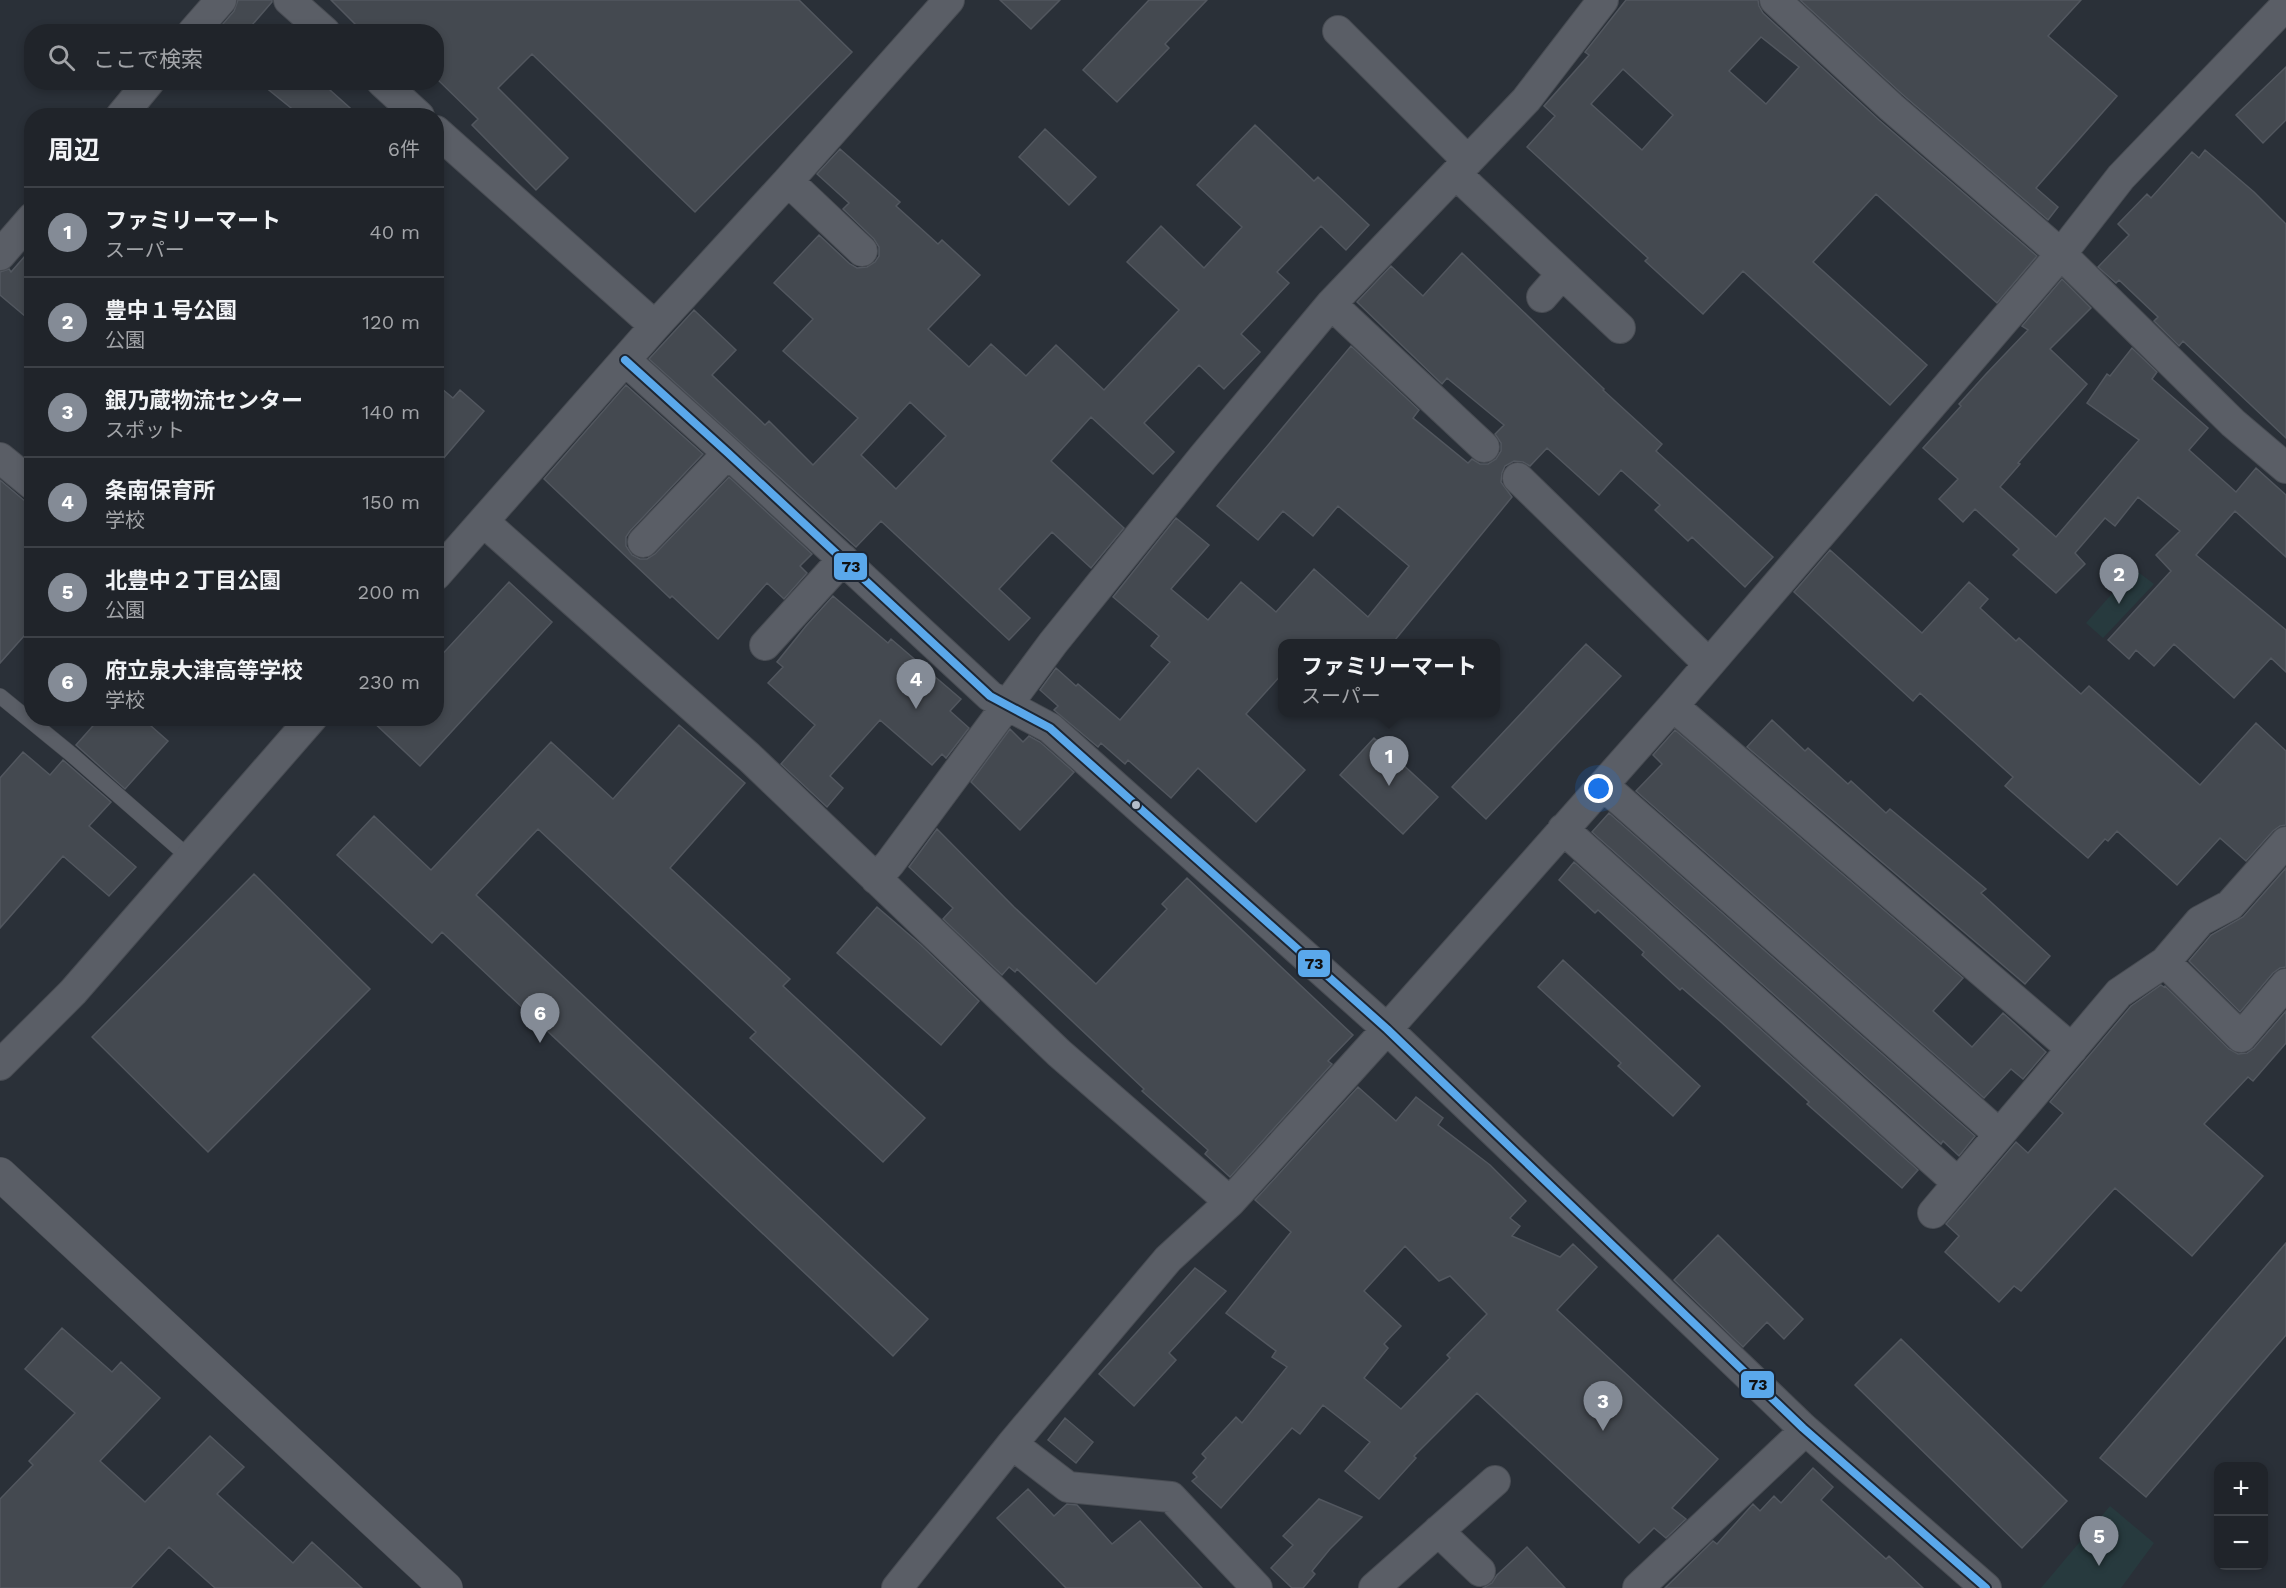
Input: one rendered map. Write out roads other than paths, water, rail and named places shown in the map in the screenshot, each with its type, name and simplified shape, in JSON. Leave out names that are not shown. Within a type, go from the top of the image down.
[{"type":"street","points":[[201,24],[221,0]]},
{"type":"street","points":[[444,566],[655,326],[949,0]]},
{"type":"street","points":[[876,879],[1053,643],[1204,456],[1331,304],[1526,100],[1603,0]]},
{"type":"street","points":[[1775,0],[1891,107],[2061,254],[2233,423],[2286,468]]},
{"type":"street","points":[[300,3],[318,24]]},
{"type":"street","points":[[897,1588],[1012,1444],[1168,1259],[1230,1202],[1386,1029],[1673,706],[2061,254],[2121,177],[2286,6]]},
{"type":"street","points":[[1338,31],[1562,274],[1620,328]]},
{"type":"street","points":[[128,108],[142,90]]},
{"type":"street","points":[[391,90],[410,108]]},
{"type":"street","points":[[444,138],[655,326]]},
{"type":"street","points":[[788,181],[862,251]]},
{"type":"street","points":[[0,255],[24,228]]},
{"type":"street","points":[[1542,297],[1562,274]]},
{"type":"street","points":[[1331,304],[1484,447]]},
{"type":"street","points":[[625,360],[990,696],[1050,728],[1386,1029],[1803,1428],[1986,1588]]},
{"type":"street","points":[[643,542],[728,453]]},
{"type":"street","points":[[0,458],[24,478]]},
{"type":"street","points":[[1518,478],[1709,664]]},
{"type":"street","points":[[484,522],[740,749],[1059,1053],[1230,1202]]},
{"type":"street","points":[[765,645],[843,559]]},
{"type":"street","points":[[1673,706],[2072,1049]]},
{"type":"street","points":[[0,1065],[73,992],[305,726]]},
{"type":"street","points":[[1603,785],[1999,1134]]},
{"type":"street","points":[[1563,829],[1958,1183]]},
{"type":"street","points":[[1933,1213],[2119,993],[2165,962],[2200,921],[2230,905],[2286,842]]},
{"type":"street","points":[[2165,962],[2241,1037],[2286,984]]},
{"type":"street","points":[[0,1174],[446,1588]]},
{"type":"street","points":[[1638,1588],[1796,1439],[1803,1428]]},
{"type":"street","points":[[1012,1444],[1068,1487],[1171,1497],[1257,1588]]},
{"type":"street","points":[[1374,1588],[1495,1481]]},
{"type":"street","points":[[1438,1531],[1480,1571]]},
{"type":"lane","points":[[0,696],[24,716]]},
{"type":"lane","points":[[37,726],[191,859]]},
{"type":"place","name":"豊中１号公園","points":[[2119,604]]},
{"type":"place","name":"条南保育所","points":[[916,709]]},
{"type":"place","name":"ファミリーマート","points":[[1389,786]]},
{"type":"place","name":"府立泉大津高等学校","points":[[540,1043]]},
{"type":"place","name":"銀乃蔵物流センター","points":[[1603,1431]]},
{"type":"place","name":"北豊中２丁目公園","points":[[2099,1566]]}]
